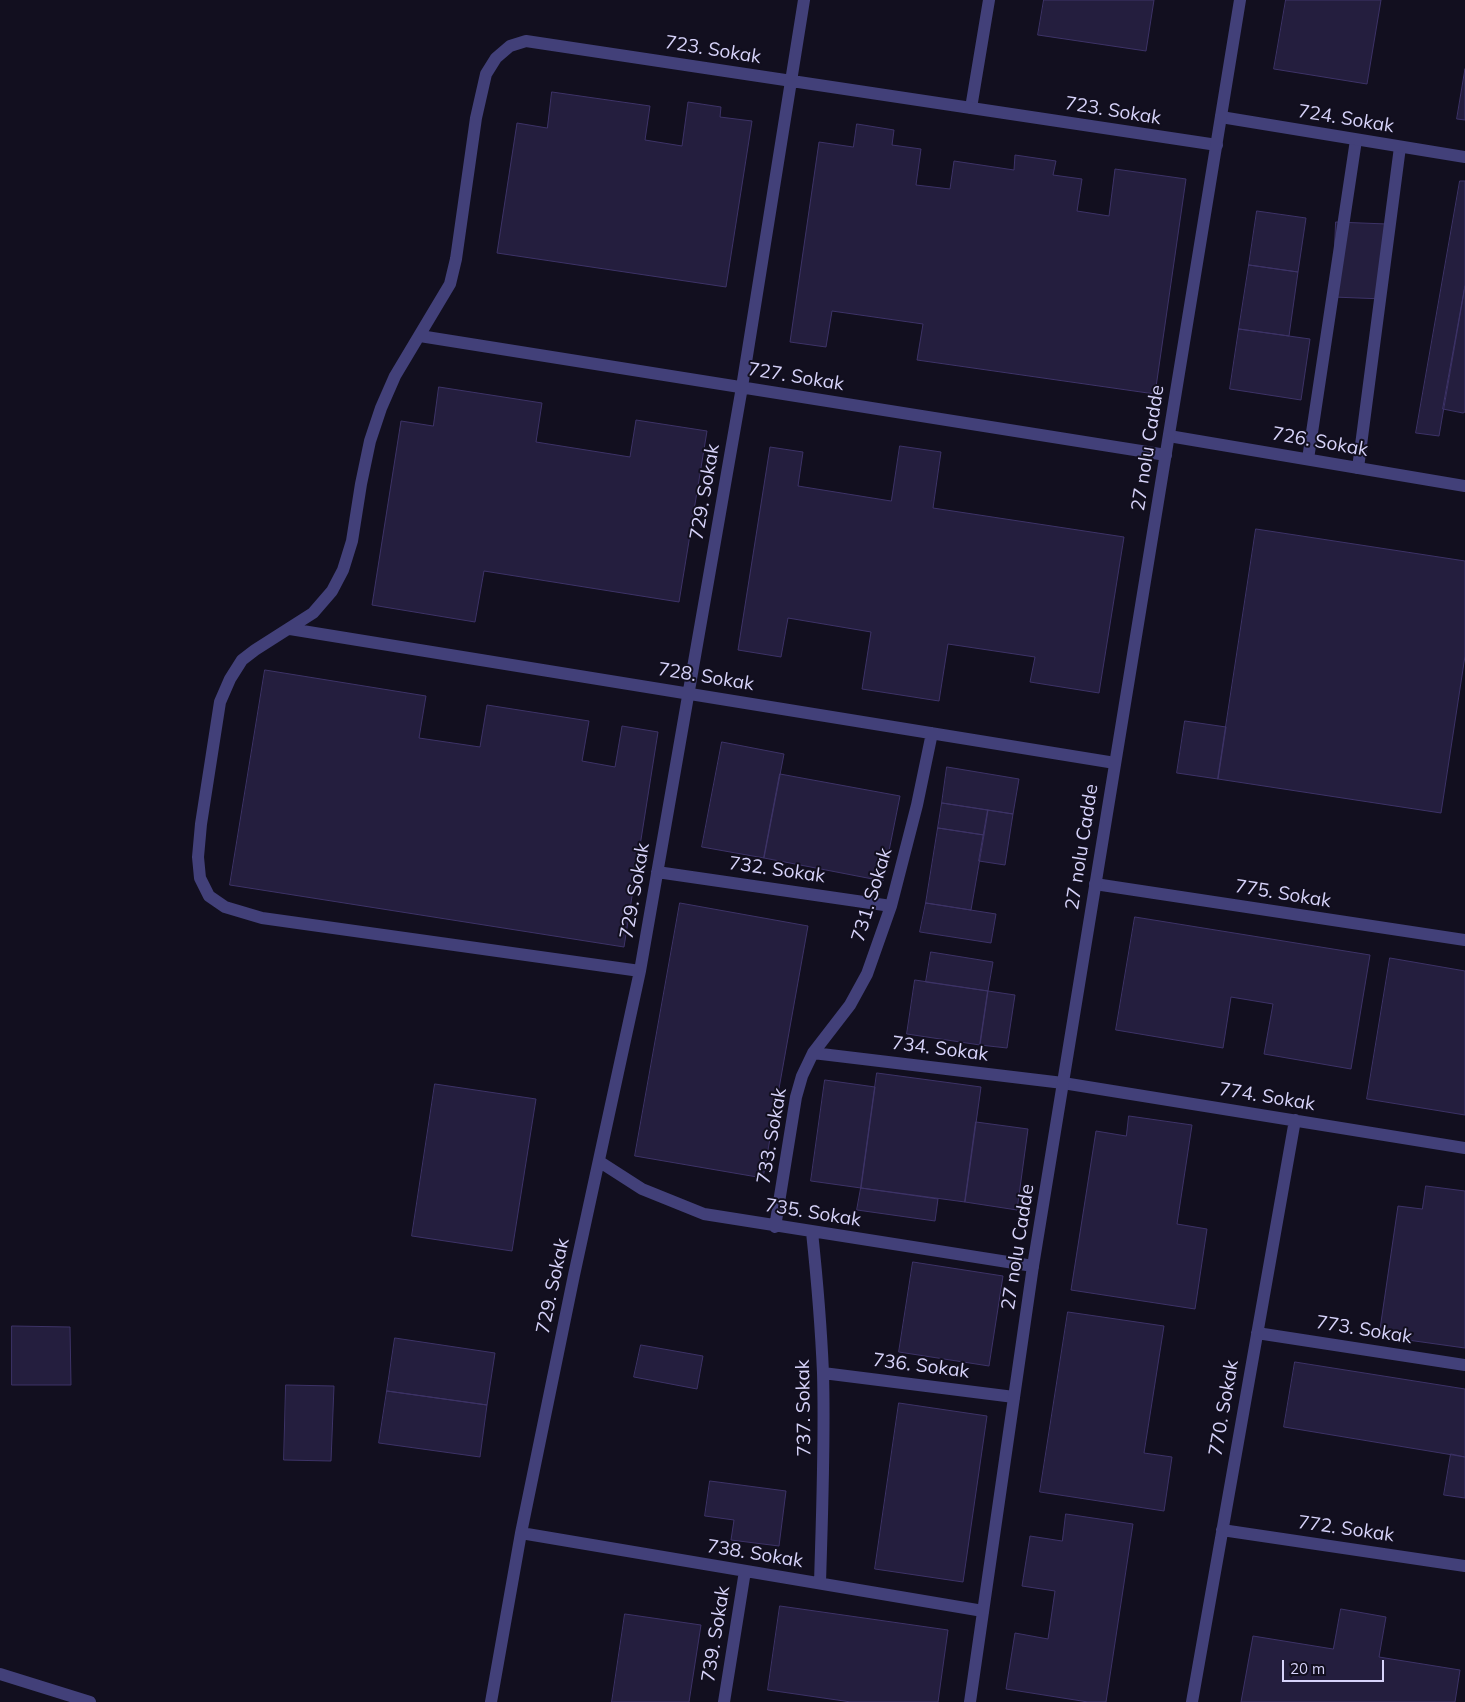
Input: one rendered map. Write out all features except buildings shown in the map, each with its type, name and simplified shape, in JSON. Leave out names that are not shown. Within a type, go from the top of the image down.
[{"type":"street","name":"729. Sokak","points":[[491,1702],[521,1533],[640,971],[742,387],[804,0]]},
{"type":"street","points":[[971,108],[989,0]]},
{"type":"street","name":"27 nolu Cadde","points":[[970,1702],[1033,1266],[1240,0]]},
{"type":"street","name":"723. Sokak","points":[[640,971],[262,918],[224,907],[209,896],[200,878],[198,857],[201,824],[220,702],[230,679],[242,660],[313,613],[332,591],[344,570],[352,541],[361,484],[373,432],[381,408],[396,376],[450,284],[456,259],[476,118],[486,74],[496,58],[510,46],[526,41],[1217,145]]},
{"type":"street","name":"724. Sokak","points":[[1221,118],[1465,157]]},
{"type":"street","points":[[1308,459],[1356,140]]},
{"type":"street","points":[[1358,468],[1400,147]]},
{"type":"street","name":"727. Sokak","points":[[420,336],[1166,455]]},
{"type":"street","name":"726. Sokak","points":[[1169,436],[1465,486]]},
{"type":"street","name":"728. Sokak","points":[[290,629],[1115,763]]},
{"type":"street","name":"731. Sokak","points":[[813,1053],[850,1004],[867,974],[891,906],[917,805],[932,733]]},
{"type":"street","name":"732. Sokak","points":[[657,872],[891,906]]},
{"type":"street","name":"775. Sokak","points":[[1095,884],[1465,940]]},
{"type":"street","name":"734. Sokak","points":[[813,1053],[1063,1083]]},
{"type":"street","name":"733. Sokak","points":[[776,1227],[796,1097],[802,1076],[813,1053]]},
{"type":"street","name":"774. Sokak","points":[[1063,1083],[1465,1148]]},
{"type":"street","name":"770. Sokak","points":[[1192,1702],[1295,1120]]},
{"type":"street","name":"735. Sokak","points":[[600,1162],[642,1189],[713,1216],[1033,1266]]},
{"type":"street","name":"737. Sokak","points":[[812,1232],[819,1302],[823,1373],[820,1583]]},
{"type":"street","name":"773. Sokak","points":[[1256,1333],[1465,1364]]},
{"type":"street","name":"736. Sokak","points":[[823,1373],[1014,1397]]},
{"type":"street","name":"772. Sokak","points":[[1222,1530],[1465,1566]]},
{"type":"street","name":"738. Sokak","points":[[521,1533],[983,1611]]},
{"type":"street","name":"739. Sokak","points":[[724,1702],[745,1571]]},
{"type":"street","points":[[0,1674],[90,1702]]}]
